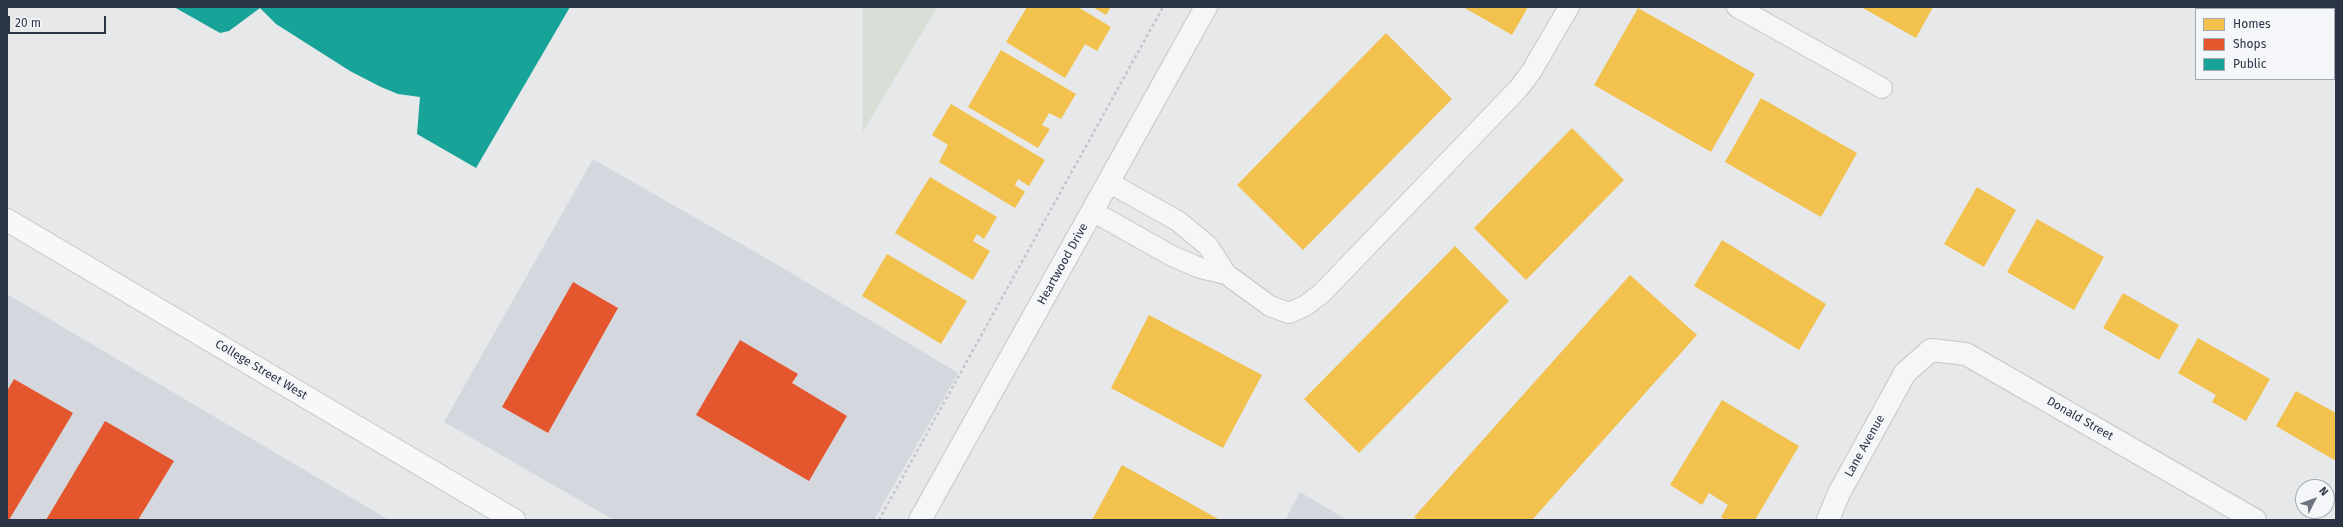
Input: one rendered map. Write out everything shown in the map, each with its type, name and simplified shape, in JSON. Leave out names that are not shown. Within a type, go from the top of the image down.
[{"type":"main road","name":"College Street West","points":[[7,220],[514,520]]},
{"type":"street","name":"Heartwood Drive","points":[[920,520],[1206,7]]},
{"type":"street","name":"Donald Street","points":[[1905,373],[1931,350],[1966,354],[2255,520]]},
{"type":"street","name":"Lane Avenue","points":[[1828,520],[1839,493],[1905,373]]},
{"type":"lane","points":[[1108,182],[1178,221],[1208,246],[1226,274],[1270,306],[1289,313],[1311,302],[1322,293],[1518,89],[1531,72],[1569,7]]},
{"type":"lane","points":[[1737,7],[1882,88]]},
{"type":"lane","points":[[1092,211],[1172,256],[1200,268],[1226,274]]},
{"type":"path","points":[[879,520],[1163,7]]},
{"type":"shaded area","points":[[863,7],[937,7],[863,132]]},
{"type":"shaded area","points":[[593,159],[776,264],[958,373],[874,520],[614,520],[444,422]]},
{"type":"shaded area","points":[[7,294],[389,520],[7,520]]},
{"type":"shaded area","points":[[1300,492],[1344,518],[1349,520],[1285,520]]},
{"type":"building: Homes","points":[[1027,7],[1078,7],[1111,27],[1097,51],[1085,44],[1065,78],[1006,42]]},
{"type":"building: Homes","points":[[1093,7],[1111,7],[1106,15]]},
{"type":"building: Homes","points":[[1463,7],[1528,7],[1512,35]]},
{"type":"building: Homes","points":[[1861,7],[1933,7],[1916,38]]},
{"type":"building: Homes","points":[[2224,7],[2291,7],[2290,8]]},
{"type":"building: Homes","points":[[2336,7],[2336,49],[2335,8],[2315,8]]},
{"type":"building: Homes","points":[[1638,8],[1755,74],[1711,152],[1594,85]]},
{"type":"building: Homes","points":[[1386,33],[1452,99],[1303,250],[1237,185]]},
{"type":"building: Homes","points":[[1001,50],[1076,94],[1061,119],[1049,113],[1042,125],[1050,129],[1038,148],[968,107]]},
{"type":"building: Homes","points":[[1761,98],[1857,153],[1821,217],[1725,162]]},
{"type":"building: Homes","points":[[951,104],[1045,160],[1029,186],[1018,179],[1015,185],[1025,192],[1015,208],[939,162],[948,145],[932,135]]},
{"type":"building: Homes","points":[[1572,128],[1624,180],[1526,280],[1474,228]]},
{"type":"building: Homes","points":[[930,177],[997,217],[984,239],[977,234],[973,241],[990,251],[973,280],[895,233]]},
{"type":"building: Homes","points":[[1977,187],[2016,210],[1984,267],[1944,244]]},
{"type":"building: Homes","points":[[2037,219],[2104,257],[2074,310],[2007,272]]},
{"type":"building: Homes","points":[[1722,240],[1826,304],[1799,350],[1694,286]]},
{"type":"building: Homes","points":[[1455,246],[1509,301],[1359,453],[1304,399]]},
{"type":"building: Homes","points":[[887,254],[967,301],[941,344],[862,296]]},
{"type":"building: Homes","points":[[1630,275],[1697,335],[1532,520],[1418,520],[1414,517]]},
{"type":"building: Homes","points":[[2123,293],[2179,325],[2159,360],[2103,328]]},
{"type":"building: Homes","points":[[1149,315],[1262,375],[1223,448],[1111,388]]},
{"type":"building: Homes","points":[[2198,338],[2270,379],[2246,421],[2212,402],[2216,395],[2178,373]]},
{"type":"building: Homes","points":[[2296,391],[2336,413],[2336,461],[2276,426]]},
{"type":"building: Homes","points":[[1722,400],[1799,446],[1755,520],[1725,520],[1721,517],[1728,505],[1709,493],[1702,505],[1670,485]]},
{"type":"building: Homes","points":[[1122,465],[1220,520],[1092,520]]},
{"type":"building: Shops","points":[[573,282],[618,308],[548,433],[502,407]]},
{"type":"building: Shops","points":[[740,340],[798,374],[792,383],[847,416],[809,481],[696,415]]},
{"type":"building: Shops","points":[[14,379],[73,413],[9,520],[7,519],[7,391]]},
{"type":"building: Shops","points":[[105,421],[174,461],[138,520],[46,520]]},
{"type":"building: Public","points":[[174,7],[570,7],[476,168],[417,134],[420,97],[398,94],[350,71],[276,24],[260,8],[229,31],[220,33]]}]
